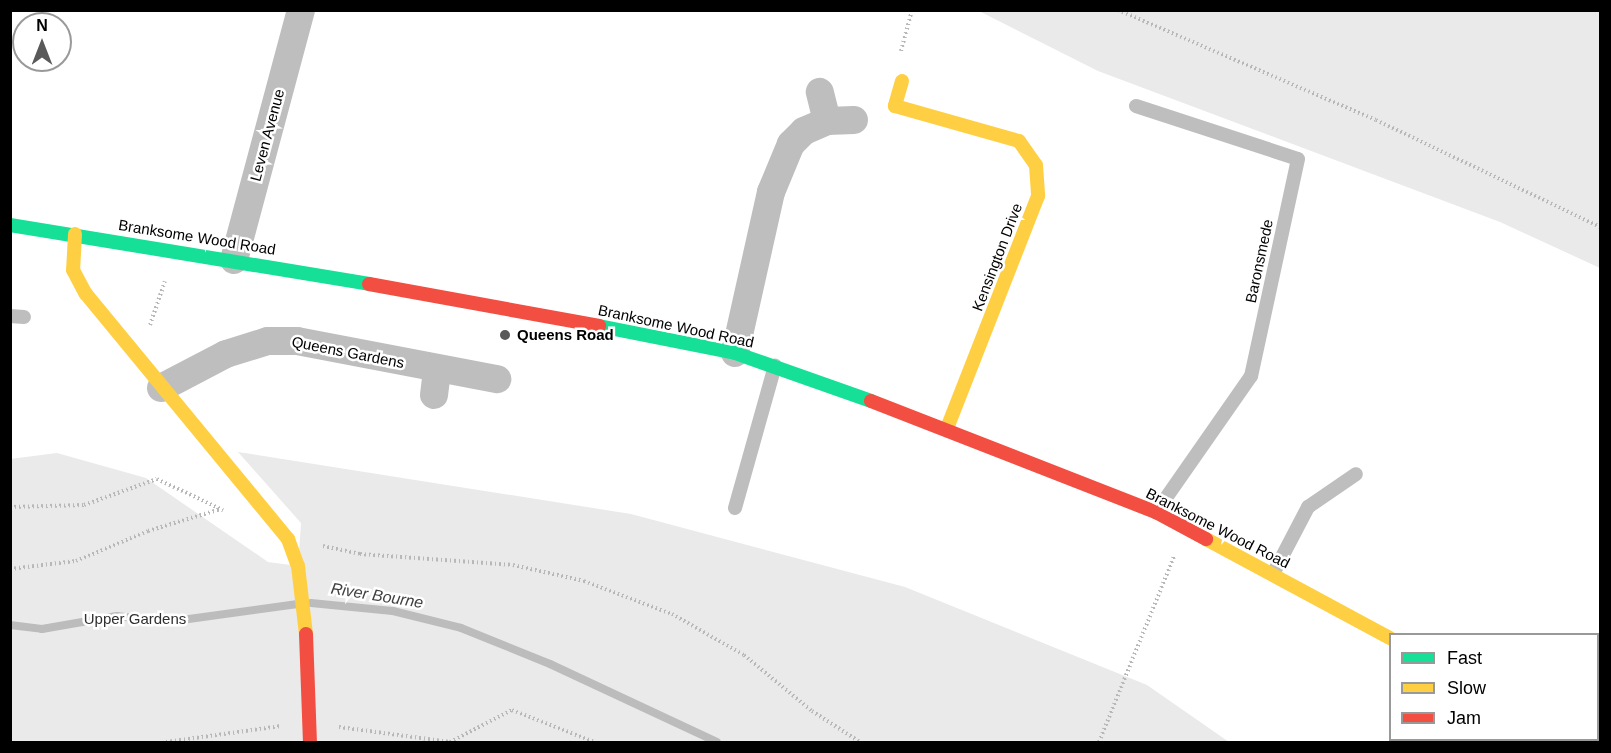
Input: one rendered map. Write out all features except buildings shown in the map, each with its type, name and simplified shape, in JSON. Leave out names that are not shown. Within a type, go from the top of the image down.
[{"type":"street","name":"Leven Avenue","points":[[234,260],[301,10]]},
{"type":"street","name":"Kensington Drive","points":[[902,81],[896,105],[1019,141],[1036,165],[1038,196],[947,428]]},
{"type":"street","points":[[735,353],[782,161],[804,131],[840,120],[820,92]]},
{"type":"street","name":"Branksome Wood Road","points":[[10,225],[234,260],[735,353],[947,428],[1156,512],[1389,638]]},
{"type":"street","points":[[75,234],[73,270],[109,326],[288,539],[302,589],[306,621],[310,742]]},
{"type":"street","name":"Queens Gardens","points":[[161,388],[226,354],[268,341],[297,341],[436,382],[497,379]]},
{"type":"lane","name":"Baronsmede","points":[[1136,106],[1298,159],[1251,376],[1156,512]]},
{"type":"lane","points":[[735,508],[776,366]]},
{"type":"lane","points":[[1274,574],[1308,507],[1356,474]]},
{"type":"path","points":[[902,81],[899,57],[912,10]]},
{"type":"path","points":[[1118,10],[1376,120],[1600,227]]},
{"type":"path","points":[[142,365],[146,339],[164,283],[187,252]]},
{"type":"path","points":[[10,507],[84,505],[157,478],[230,513]]},
{"type":"path","points":[[10,569],[76,561],[148,531],[221,509]]},
{"type":"path","points":[[1099,742],[1186,528]]},
{"type":"path","points":[[288,539],[360,554],[513,566],[584,581],[672,614],[744,655],[812,711],[860,742]]},
{"type":"path","points":[[166,742],[309,722],[450,742],[512,710],[594,742]]},
{"type":"green space","points":[[979,11],[1600,11],[1600,268],[1500,222],[1098,71]]},
{"type":"green space","name":"Upper Gardens","points":[[238,452],[631,514],[905,587],[1147,685],[1229,742],[11,742],[10,459],[57,453],[146,478],[268,562],[298,566],[301,523]]},
{"type":"waterway","name":"River Bourne","points":[[311,603],[393,611],[461,628],[550,664],[717,742]]},
{"type":"waterway","name":"River Bourne","points":[[10,625],[42,629],[117,616],[167,622],[298,604]]},
{"type":"traffic: fast","points":[[10,225],[369,284]]},
{"type":"traffic: fast","points":[[599,326],[735,353],[871,401]]},
{"type":"traffic: slow","points":[[902,81],[895,106],[1019,141],[1036,165],[1038,196],[947,428]]},
{"type":"traffic: slow","points":[[75,234],[73,270],[86,294],[288,539],[298,566],[306,634]]},
{"type":"traffic: slow","points":[[1206,539],[1389,637]]},
{"type":"traffic: jam","points":[[369,284],[599,326]]},
{"type":"traffic: jam","points":[[871,401],[1156,512],[1206,539]]},
{"type":"traffic: jam","points":[[306,634],[310,742]]},
{"type":"place","name":"Queens Road","points":[[505,335]]}]
